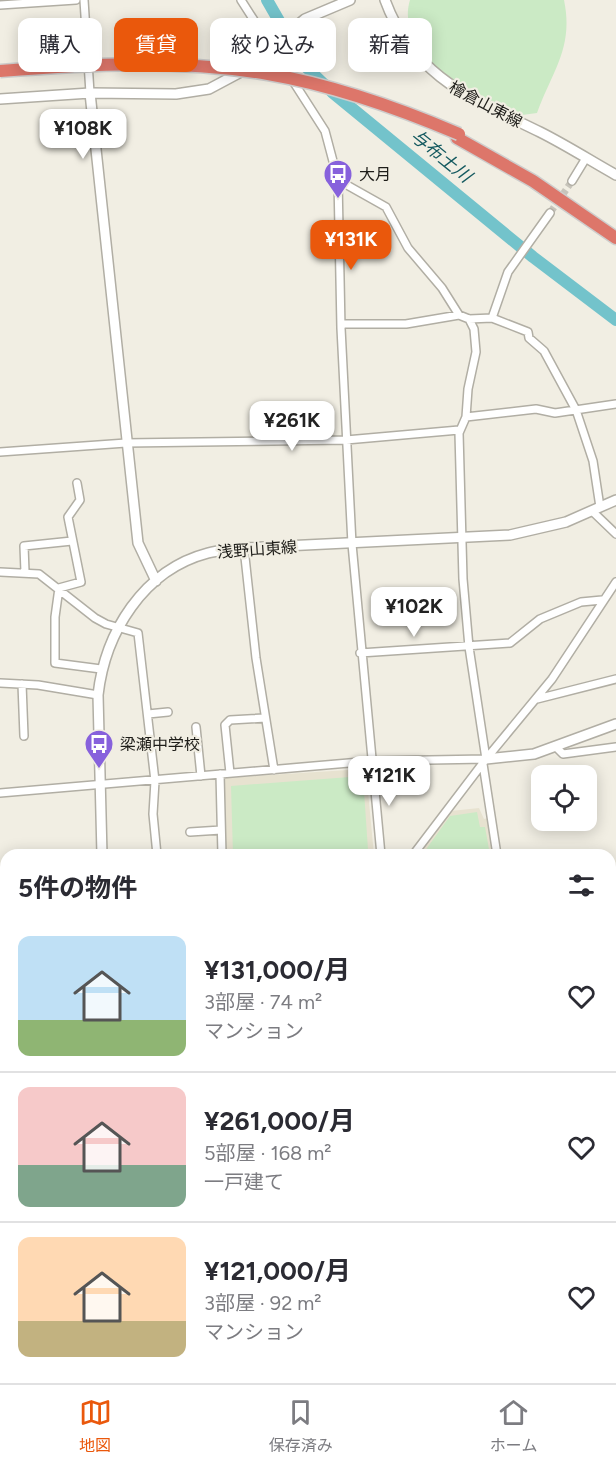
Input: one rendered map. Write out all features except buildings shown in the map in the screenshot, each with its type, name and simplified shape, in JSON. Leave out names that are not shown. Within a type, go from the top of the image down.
[{"type":"highway","points":[[0,71],[110,64],[178,65],[269,74],[375,102],[458,136],[535,177],[616,233]]},
{"type":"highway","points":[[0,79],[145,70],[260,80],[354,101],[458,136],[533,181],[616,238]]},
{"type":"main road","points":[[308,18],[350,0]]},
{"type":"main road","name":"檜倉山東線","points":[[385,0],[394,21],[414,51],[442,80],[616,175]]},
{"type":"main road","points":[[0,99],[90,93],[198,92],[219,85],[240,72]]},
{"type":"main road","points":[[90,93],[138,543],[156,581]]},
{"type":"main road","name":"浅野山東線","points":[[102,849],[99,787],[101,669],[118,627],[140,594],[156,581],[194,558],[209,553],[244,548],[463,539],[529,532],[616,500]]},
{"type":"main road","points":[[484,762],[534,754],[616,724]]},
{"type":"street","points":[[0,5],[75,0]]},
{"type":"street","points":[[84,0],[90,93]]},
{"type":"street","points":[[242,0],[255,18]]},
{"type":"street","points":[[291,72],[326,131],[338,180],[341,324],[352,544],[360,653],[380,849]]},
{"type":"street","points":[[572,181],[586,158]]},
{"type":"street","points":[[338,180],[386,207],[408,248],[442,288],[459,315]]},
{"type":"street","points":[[492,318],[513,266],[550,213]]},
{"type":"street","points":[[341,324],[406,324],[459,315],[468,318],[492,318],[519,326],[528,332],[529,338],[544,351],[576,410],[593,461],[596,509],[616,534]]},
{"type":"street","points":[[468,318],[474,329],[476,352],[468,389],[466,417],[459,430],[463,539],[469,647],[496,849]]},
{"type":"street","points":[[466,417],[536,409],[555,413],[616,404]]},
{"type":"street","points":[[0,452],[126,442],[346,440],[459,430]]},
{"type":"street","points":[[59,588],[81,582],[68,517],[80,500],[77,483]]},
{"type":"street","points":[[25,572],[24,546],[72,541]]},
{"type":"street","points":[[244,548],[265,718],[274,770]]},
{"type":"street","points":[[0,573],[39,574],[95,618],[138,633],[155,781],[153,814],[156,849]]},
{"type":"street","points":[[418,849],[484,762],[552,679],[616,582]]},
{"type":"street","points":[[59,588],[55,617],[55,663],[101,669]]},
{"type":"street","points":[[360,653],[510,643],[540,619],[581,602],[602,600]]},
{"type":"street","points":[[536,699],[616,679]]},
{"type":"street","points":[[0,683],[99,695]]},
{"type":"street","points":[[22,684],[24,736]]},
{"type":"street","points":[[148,714],[168,712]]},
{"type":"street","points":[[231,773],[225,725],[230,720],[265,718]]},
{"type":"street","points":[[196,728],[201,776]]},
{"type":"street","points":[[555,746],[563,754],[616,747]]},
{"type":"street","points":[[0,793],[99,787],[372,761],[484,762]]},
{"type":"street","points":[[220,774],[222,849]]},
{"type":"street","points":[[190,832],[221,830]]},
{"type":"shaded area","points":[[364,769],[366,770],[373,849],[225,849],[225,778]]},
{"type":"shaded area","points":[[479,808],[484,819],[488,818],[492,849],[422,849],[451,811]]},
{"type":"green space","points":[[410,0],[564,0],[566,32],[564,46],[537,113],[522,115],[507,107],[479,98],[452,82],[432,64],[432,18],[408,18]]},
{"type":"green space","points":[[363,776],[368,849],[233,849],[231,786]]},
{"type":"green space","points":[[477,812],[480,827],[485,827],[489,849],[426,849],[450,816]]},
{"type":"waterway","name":"与布土川","points":[[267,0],[305,66],[332,92],[533,257],[616,320]]},
{"type":"tunnel","points":[[550,213],[572,181]]},
{"type":"place","name":"大月","points":[[338,200]]},
{"type":"place","name":"梁瀬中学校","points":[[99,770]]}]
